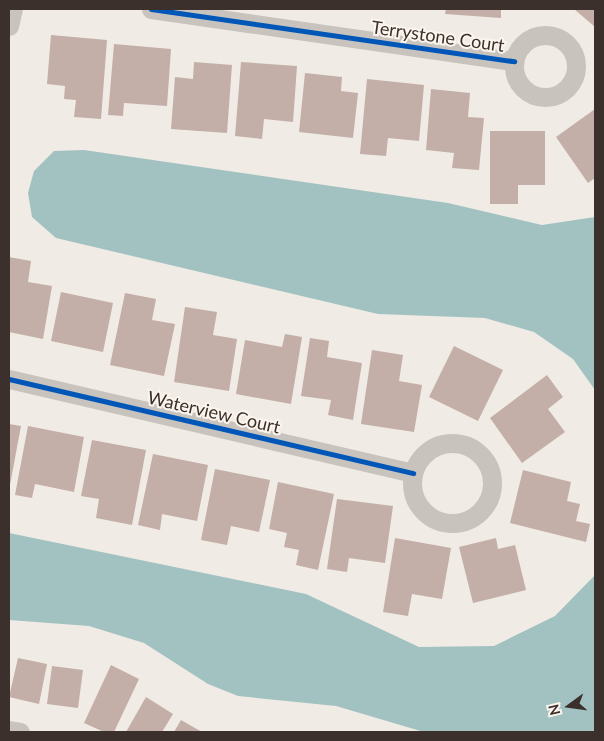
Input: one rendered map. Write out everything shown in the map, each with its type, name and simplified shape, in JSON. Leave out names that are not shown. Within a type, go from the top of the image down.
[{"type":"street","points":[[9,26],[13,9]]},
{"type":"street","name":"Terrystone Court","points":[[151,9],[514,61]]},
{"type":"street","name":"Waterview Court","points":[[9,379],[413,473]]},
{"type":"street","points":[[456,443],[474,450],[488,465],[491,493],[486,504],[472,517],[455,523],[442,522],[421,508],[415,497],[413,473],[429,450],[441,444],[456,443]]},
{"type":"street","points":[[9,730],[20,732]]},
{"type":"water","points":[[84,150],[448,203],[542,225],[595,217],[595,390],[573,359],[534,332],[485,318],[378,314],[56,238],[32,217],[28,193],[34,171],[54,151]]},
{"type":"water","points":[[9,533],[306,594],[419,647],[494,646],[555,616],[595,575],[595,732],[424,732],[336,706],[238,696],[208,684],[144,643],[89,626],[9,620]]},
{"type":"building","points":[[446,9],[501,9],[501,18],[445,14]]},
{"type":"building","points":[[574,9],[595,9],[595,27]]},
{"type":"building","points":[[51,35],[107,40],[101,119],[74,117],[76,100],[64,99],[65,86],[47,84]]},
{"type":"building","points":[[114,44],[171,49],[167,106],[124,103],[123,116],[108,115]]},
{"type":"building","points":[[194,62],[232,65],[227,133],[171,129],[175,77],[193,79]]},
{"type":"building","points":[[241,62],[297,66],[293,122],[264,119],[262,139],[235,136]]},
{"type":"building","points":[[305,73],[342,77],[341,91],[358,93],[353,138],[299,132]]},
{"type":"building","points":[[367,79],[424,85],[419,141],[388,138],[386,156],[360,154]]},
{"type":"building","points":[[431,89],[470,93],[468,117],[484,118],[479,170],[452,168],[454,153],[426,150]]},
{"type":"building","points":[[595,109],[595,178],[588,183],[556,137]]},
{"type":"building","points":[[490,131],[545,131],[545,185],[518,185],[518,204],[490,204]]},
{"type":"building","points":[[9,257],[31,261],[28,282],[52,286],[43,339],[9,332]]},
{"type":"building","points":[[61,292],[113,303],[103,352],[51,341]]},
{"type":"building","points":[[125,293],[156,299],[152,320],[175,324],[164,376],[110,365]]},
{"type":"building","points":[[185,307],[217,312],[213,335],[237,339],[229,391],[174,382]]},
{"type":"building","points":[[285,334],[302,337],[291,404],[236,394],[245,340],[282,347]]},
{"type":"building","points":[[310,338],[329,341],[327,357],[362,363],[353,420],[328,415],[331,400],[301,396]]},
{"type":"building","points":[[454,346],[503,370],[478,421],[429,397]]},
{"type":"building","points":[[372,350],[403,355],[399,381],[422,385],[414,432],[361,424]]},
{"type":"building","points":[[547,375],[563,397],[548,409],[565,432],[522,463],[490,418]]},
{"type":"building","points":[[9,424],[21,426],[10,485],[9,485]]},
{"type":"building","points":[[28,426],[84,437],[74,492],[35,484],[32,498],[15,495]]},
{"type":"building","points":[[92,440],[146,450],[132,525],[96,518],[99,499],[81,496]]},
{"type":"building","points":[[153,454],[208,465],[197,521],[162,514],[160,530],[138,525]]},
{"type":"building","points":[[215,469],[270,480],[259,532],[231,526],[227,545],[201,540]]},
{"type":"building","points":[[523,470],[571,482],[567,501],[580,504],[576,521],[590,524],[586,542],[510,523]]},
{"type":"building","points":[[278,482],[334,494],[318,570],[296,565],[299,550],[284,547],[287,533],[269,529]]},
{"type":"building","points":[[337,499],[393,506],[385,563],[349,558],[347,572],[327,569]]},
{"type":"building","points":[[395,538],[451,548],[442,599],[412,594],[408,616],[383,612]]},
{"type":"building","points":[[496,538],[498,549],[515,545],[526,590],[473,603],[459,547]]},
{"type":"building","points":[[18,658],[47,664],[39,704],[9,697]]},
{"type":"building","points":[[111,665],[139,679],[114,732],[104,732],[84,723]]},
{"type":"building","points":[[52,666],[83,670],[78,708],[47,704]]},
{"type":"building","points":[[146,697],[173,714],[162,732],[126,732]]},
{"type":"building","points":[[181,720],[202,732],[174,732]]},
{"type":"cycle path","points":[[151,9],[514,61]]},
{"type":"cycle path","points":[[9,379],[413,473]]}]
